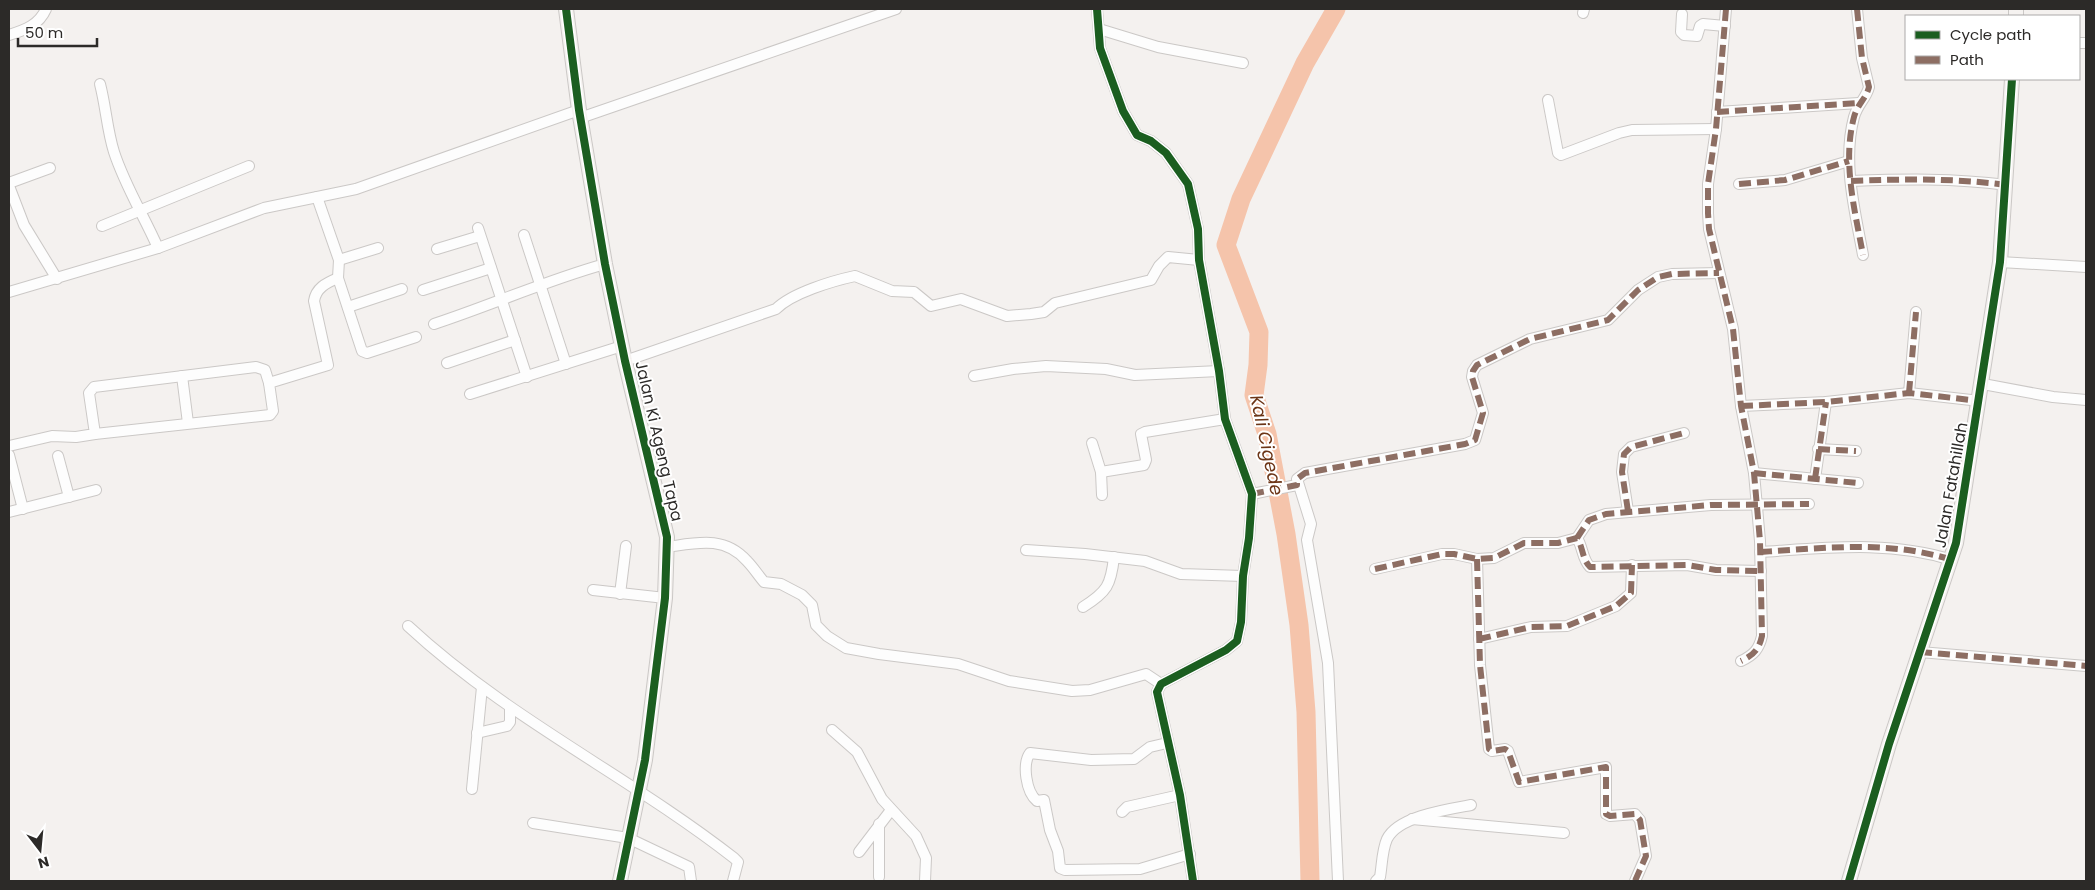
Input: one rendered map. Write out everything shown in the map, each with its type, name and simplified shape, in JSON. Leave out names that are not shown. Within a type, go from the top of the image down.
[{"type":"street","points":[[9,35],[33,25],[42,18],[46,9]]},
{"type":"street","name":"Jalan Ki Ageng Tapa","points":[[566,9],[580,114],[605,264],[625,361],[668,537],[665,598],[645,760],[620,881]]},
{"type":"street","points":[[9,292],[158,248],[264,208],[356,189],[896,9]]},
{"type":"street","points":[[1097,9],[1100,48],[1124,111],[1137,135],[1151,141],[1166,153],[1188,184],[1198,229],[1199,260],[1226,419],[1255,493],[1243,576],[1241,622],[1237,641],[1226,650],[1161,684],[1157,692],[1180,795],[1190,854],[1192,881]]},
{"type":"street","points":[[1726,9],[1718,112],[1708,197],[1709,229],[1733,329],[1741,406],[1754,473],[1757,505],[1762,636],[1760,646],[1752,656],[1741,661]]},
{"type":"street","points":[[1857,9],[1860,41],[1869,89],[1859,103],[1849,140],[1849,161],[1863,255]]},
{"type":"street","points":[[1682,14],[1681,32],[1684,35],[1697,36],[1702,24],[1725,26]]},
{"type":"street","points":[[1099,29],[1158,47],[1243,63]]},
{"type":"street","name":"Jalan Fatahillah","points":[[1849,881],[1889,744],[1952,560],[1983,384],[2000,262],[2007,185],[2012,80]]},
{"type":"street","points":[[100,84],[106,107],[107,128],[114,153],[124,179],[142,211],[158,248]]},
{"type":"street","points":[[1548,100],[1558,153],[1561,155],[1618,133],[1632,130],[1716,129]]},
{"type":"street","points":[[1718,112],[1859,103]]},
{"type":"street","points":[[1739,184],[1785,180],[1849,161]]},
{"type":"street","points":[[102,226],[249,166]]},
{"type":"street","points":[[50,168],[9,185],[24,225],[57,279]]},
{"type":"street","points":[[1851,180],[1922,178],[2007,185]]},
{"type":"street","points":[[317,197],[339,260],[338,278],[364,353],[416,337]]},
{"type":"street","points":[[437,250],[479,232],[527,376]]},
{"type":"street","points":[[524,236],[566,364]]},
{"type":"street","points":[[339,260],[378,248]]},
{"type":"street","points":[[625,361],[776,309],[786,301],[805,293],[855,276],[892,291],[914,292],[931,306],[961,299],[997,314],[1017,316],[1041,313],[1055,303],[1151,280],[1159,266],[1168,257],[1199,260]]},
{"type":"street","points":[[2000,262],[2086,267]]},
{"type":"street","points":[[434,324],[502,301],[540,284],[605,264]]},
{"type":"street","points":[[423,290],[491,268]]},
{"type":"street","points":[[1255,493],[1292,485],[1305,473],[1465,444],[1475,440],[1483,413],[1472,377],[1473,370],[1478,365],[1530,339],[1608,320],[1638,290],[1658,277],[1672,274],[1719,273]]},
{"type":"street","points":[[269,383],[328,365],[314,302],[315,295],[322,286],[338,278]]},
{"type":"street","points":[[348,307],[402,289]]},
{"type":"street","points":[[1909,393],[1916,312]]},
{"type":"street","points":[[447,363],[515,340]]},
{"type":"street","points":[[470,394],[622,346]]},
{"type":"street","points":[[974,376],[1013,369],[1046,366],[1106,369],[1135,375],[1219,371]]},
{"type":"street","points":[[9,446],[52,436],[76,437],[270,415],[273,411],[266,370],[256,367],[94,387],[90,389],[95,434]]},
{"type":"street","points":[[182,376],[188,423]]},
{"type":"street","points":[[1983,384],[2054,397],[2086,400]]},
{"type":"street","points":[[1741,406],[1826,402],[1909,393],[1980,401]]},
{"type":"street","points":[[1815,479],[1826,402]]},
{"type":"street","points":[[1101,472],[1144,466],[1146,460],[1141,434],[1144,432],[1226,419]]},
{"type":"street","points":[[1628,511],[1622,472],[1624,454],[1632,447],[1684,433]]},
{"type":"street","points":[[1092,443],[1101,472],[1102,495]]},
{"type":"street","points":[[1818,449],[1856,452]]},
{"type":"street","points":[[9,455],[23,508]]},
{"type":"street","points":[[58,456],[69,497]]},
{"type":"street","points":[[1754,473],[1858,483]]},
{"type":"street","points":[[1292,485],[1311,524],[1307,540],[1328,663],[1338,881]]},
{"type":"street","points":[[9,512],[96,490]]},
{"type":"street","points":[[1760,571],[1716,570],[1687,564],[1590,566],[1585,561],[1577,538],[1583,526],[1592,518],[1628,511],[1711,505],[1809,504]]},
{"type":"street","points":[[1375,569],[1442,554],[1454,554],[1477,559],[1494,558],[1524,543],[1558,543],[1577,538]]},
{"type":"street","points":[[667,548],[713,542],[732,549],[747,560],[764,582],[781,584],[802,595],[812,605],[816,625],[827,636],[846,648],[958,664],[1009,681],[1050,689],[1090,690],[1146,674],[1161,684]]},
{"type":"street","points":[[620,594],[626,546]]},
{"type":"street","points":[[1760,552],[1897,548],[1929,553],[1952,560]]},
{"type":"street","points":[[1026,550],[1114,557],[1145,562],[1181,574],[1243,576]]},
{"type":"street","points":[[1083,607],[1102,595],[1112,575],[1114,557]]},
{"type":"street","points":[[1477,559],[1479,639],[1485,733],[1489,749],[1492,751],[1505,749],[1508,751],[1519,782],[1606,767],[1606,814],[1610,816],[1635,814],[1640,820],[1646,856],[1635,881]]},
{"type":"street","points":[[1479,639],[1531,627],[1567,626],[1616,606],[1631,593],[1632,566]]},
{"type":"street","points":[[593,590],[665,598]]},
{"type":"street","points":[[408,626],[457,670],[510,708],[691,825],[738,862],[733,881]]},
{"type":"street","points":[[1920,652],[2086,666]]},
{"type":"street","points":[[472,789],[482,687]]},
{"type":"street","points":[[477,732],[507,726],[510,722],[510,708]]},
{"type":"street","points":[[832,730],[857,752],[876,791],[891,810],[911,828],[923,848],[926,858],[925,881]]},
{"type":"street","points":[[1167,743],[1150,747],[1134,760],[1091,760],[1030,753],[1027,766],[1028,785],[1032,797],[1037,801],[1044,800],[1050,830],[1058,851],[1060,868],[1065,870],[1140,869],[1190,854]]},
{"type":"street","points":[[1122,812],[1127,807],[1180,795]]},
{"type":"street","points":[[1376,881],[1380,878],[1387,839],[1412,819],[1426,813],[1471,805]]},
{"type":"street","points":[[859,852],[891,810]]},
{"type":"street","points":[[1412,819],[1564,833]]},
{"type":"street","points":[[533,823],[628,838],[689,866],[691,881]]},
{"type":"street","points":[[879,824],[879,877]]},
{"type":"waterway","name":"Kali Cigede","points":[[1310,881],[1306,712],[1299,625],[1286,534],[1267,434],[1254,395],[1258,365],[1259,332],[1226,245],[1241,199],[1305,63],[1336,9]]},
{"type":"marked path","points":[[1726,9],[1716,129],[1708,184],[1708,213],[1709,229],[1733,329],[1741,406],[1754,473],[1760,541],[1762,636],[1755,651],[1741,661]]},
{"type":"marked path","points":[[1857,9],[1862,58],[1869,87],[1854,117],[1849,151],[1849,169],[1853,204],[1863,255]]},
{"type":"marked path","points":[[1717,112],[1859,103]]},
{"type":"marked path","points":[[1739,184],[1785,180],[1849,161]]},
{"type":"marked path","points":[[1851,181],[1929,180],[2007,185]]},
{"type":"marked path","points":[[1252,494],[1297,485],[1297,479],[1305,473],[1465,444],[1475,440],[1483,413],[1472,377],[1477,365],[1530,339],[1608,320],[1638,290],[1658,277],[1672,274],[1719,273]]},
{"type":"marked path","points":[[1909,393],[1916,312]]},
{"type":"marked path","points":[[1741,406],[1826,402],[1909,393],[1980,401]]},
{"type":"marked path","points":[[1815,479],[1826,402]]},
{"type":"marked path","points":[[1628,511],[1622,472],[1624,454],[1631,447],[1684,433]]},
{"type":"marked path","points":[[1818,449],[1856,451]]},
{"type":"marked path","points":[[1754,473],[1858,483]]},
{"type":"marked path","points":[[1577,538],[1589,520],[1606,514],[1711,505],[1809,504]]},
{"type":"marked path","points":[[1375,569],[1442,554],[1454,554],[1477,559],[1494,558],[1524,543],[1558,543],[1577,538],[1585,560],[1590,567],[1687,565],[1716,570],[1761,571]]},
{"type":"marked path","points":[[1760,552],[1857,547],[1905,550],[1952,560]]},
{"type":"marked path","points":[[1477,559],[1480,665],[1489,749],[1492,751],[1505,749],[1508,751],[1519,782],[1606,767],[1606,814],[1610,816],[1635,814],[1640,820],[1646,856],[1635,881]]},
{"type":"marked path","points":[[1479,639],[1531,627],[1567,626],[1616,606],[1631,593],[1632,565]]},
{"type":"marked path","points":[[1920,652],[2086,666]]},
{"type":"cycle path","points":[[566,9],[579,110],[605,264],[625,361],[667,537],[665,598],[645,760],[620,881]]},
{"type":"cycle path","points":[[1097,9],[1100,48],[1123,111],[1137,135],[1151,141],[1166,153],[1188,184],[1198,229],[1199,260],[1219,371],[1225,419],[1252,494],[1249,538],[1243,576],[1241,622],[1237,641],[1226,650],[1161,684],[1157,692],[1180,795],[1193,881]]},
{"type":"cycle path","points":[[1849,881],[1889,744],[1956,543],[2000,262],[2012,80]]}]
